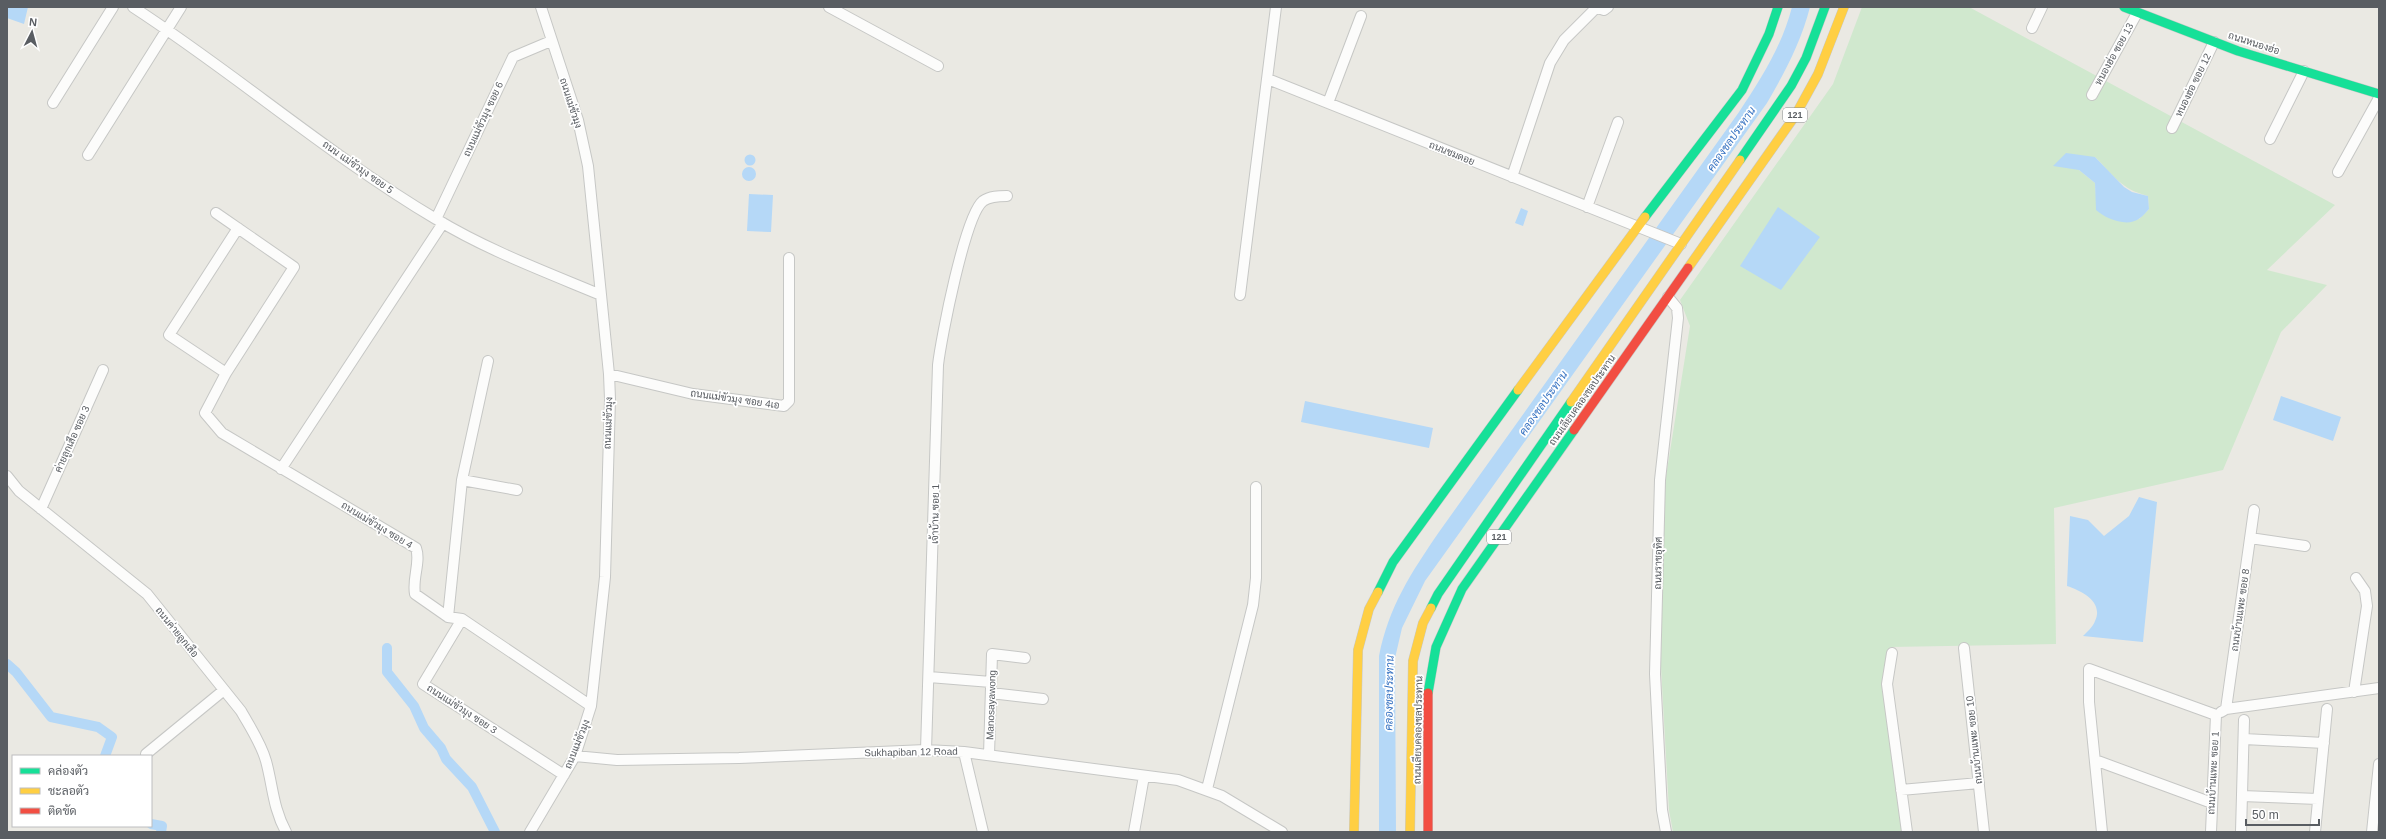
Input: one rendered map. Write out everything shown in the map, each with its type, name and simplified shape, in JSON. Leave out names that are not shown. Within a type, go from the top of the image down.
[{"type":"main road","points":[[1354,832],[1356,670],[1363,630],[1376,592],[1393,562],[1637,227],[1742,90],[1752,73],[1769,34],[1778,7]]},
{"type":"main road","name":"ถนนเลียบคลองชลประทาน","points":[[1410,832],[1411,686],[1413,661],[1424,623],[1438,594],[1457,564],[1792,86],[1806,58],[1825,7]]},
{"type":"main road","name":"ถนนเลียบคลองชลประทาน","points":[[1428,832],[1428,686],[1431,662],[1445,620],[1462,589],[1795,116],[1818,74],[1844,7]]},
{"type":"main road","name":"ถนนหนองฮ่อ","points":[[2124,7],[2214,42],[2379,94]]},
{"type":"main road","points":[[1652,286],[1668,297]]},
{"type":"street","points":[[53,103],[113,7]]},
{"type":"street","name":"ถนน แม่ขัวมุง ซอย 5","points":[[133,7],[167,29],[370,177],[440,222],[525,264],[601,294]]},
{"type":"street","points":[[88,155],[181,7]]},
{"type":"street","name":"ถนนแม่ขัวมุง","points":[[530,832],[575,756],[591,706],[605,577],[609,374],[588,166],[578,120],[541,7]]},
{"type":"street","points":[[830,7],[938,66]]},
{"type":"street","points":[[1240,295],[1276,7]]},
{"type":"street","points":[[1512,177],[1550,63],[1564,40],[1596,8],[1604,10],[1608,7]]},
{"type":"street","points":[[2032,28],[2042,7]]},
{"type":"street","name":"หนองฮ่อ ซอย 13","points":[[2092,95],[2137,13]]},
{"type":"street","points":[[1328,103],[1361,16]]},
{"type":"street","name":"ถนนแม่ขัวมุง ซอย 6","points":[[281,468],[440,222],[513,57],[551,41]]},
{"type":"street","name":"หนองฮ่อ ซอย 12","points":[[2172,128],[2214,42]]},
{"type":"street","points":[[2270,139],[2304,71]]},
{"type":"street","name":"ถนนชมดอย","points":[[1268,79],[1681,244]]},
{"type":"street","points":[[2338,172],[2379,98]]},
{"type":"street","points":[[1587,207],[1618,122]]},
{"type":"street","name":"เจ้าบ้าน ซอย 1","points":[[926,750],[938,365],[941,338],[955,280],[970,227],[978,207],[989,198],[1007,196]]},
{"type":"street","points":[[216,212],[294,267],[226,373],[169,335],[238,228]]},
{"type":"street","name":"ถนนแม่ขัวมุง ซอย 4เอ","points":[[609,374],[693,394],[784,406],[789,401],[789,258]]},
{"type":"street","name":"ถนนราชอุทิศ","points":[[1666,832],[1662,810],[1655,674],[1660,480],[1678,318],[1677,308],[1668,297]]},
{"type":"street","points":[[448,617],[462,480],[488,361]]},
{"type":"street","name":"ค่ายลูกเสือ ซอย 3","points":[[41,509],[103,370]]},
{"type":"street","name":"ถนนแม่ขัวมุง ซอย 4","points":[[226,373],[205,413],[222,433],[416,548],[418,554],[414,588],[415,594],[448,617],[462,620],[591,706]]},
{"type":"street","name":"ถนนค่ายลูกเสือ","points":[[7,476],[19,491],[147,594],[241,711],[266,760],[275,808],[286,832]]},
{"type":"street","points":[[462,480],[517,490]]},
{"type":"street","points":[[1207,789],[1253,605],[1256,578],[1256,487]]},
{"type":"street","name":"ถนนบ้านแพะ ซอย 8","points":[[2226,709],[2254,510]]},
{"type":"street","points":[[2250,538],[2305,546]]},
{"type":"street","points":[[2354,692],[2367,606],[2365,591],[2356,578]]},
{"type":"street","name":"ถนนแม่ขัวมุง ซอย 3","points":[[462,620],[423,684],[564,775]]},
{"type":"street","name":"ถนนบ้านแพะ ซอย 10","points":[[1964,648],[1984,832]]},
{"type":"street","points":[[1892,653],[1887,684],[1907,832]]},
{"type":"street","name":"Manosayawong","points":[[989,755],[992,654],[1025,658]]},
{"type":"street","points":[[2102,832],[2089,702],[2089,669],[2216,715],[2226,709],[2379,688]]},
{"type":"street","points":[[929,677],[1043,698]]},
{"type":"street","points":[[146,754],[224,690]]},
{"type":"street","points":[[2315,832],[2327,709]]},
{"type":"street","name":"ถนนบ้านแพะ ซอย 1","points":[[2210,832],[2216,715]]},
{"type":"street","points":[[2241,832],[2244,720]]},
{"type":"street","points":[[2244,739],[2324,743]]},
{"type":"street","name":"Sukhapiban 12 Road","points":[[575,756],[617,760],[740,758],[926,750],[964,752],[1178,780],[1207,789],[1282,832]]},
{"type":"street","points":[[964,752],[984,832]]},
{"type":"street","points":[[2095,760],[2212,803]]},
{"type":"street","points":[[2372,832],[2379,764]]},
{"type":"street","points":[[1134,832],[1144,776]]},
{"type":"street","points":[[1901,790],[1979,783]]},
{"type":"street","points":[[2242,796],[2318,799]]},
{"type":"green space","points":[[1862,7],[1969,7],[2335,205],[2267,270],[2327,285],[2281,332],[2223,470],[2054,508],[2056,644],[1890,647],[1883,692],[1902,832],[1673,832],[1669,810],[1661,667],[1664,489],[1690,326],[1680,300],[1833,84]],"holes":[[[2095,157],[2124,186],[2148,196],[2149,209],[2139,219],[2123,222],[2096,196],[2095,183],[2079,170]]]},
{"type":"water","points":[[7,7],[28,7],[24,24],[7,18]]},
{"type":"water","name":"คลองชลประทาน","points":[[1792,7],[1810,7],[1792,56],[1767,103],[1425,581],[1402,628],[1395,658],[1396,832],[1379,832],[1379,656],[1389,621],[1402,591],[1439,532],[1739,112],[1763,75],[1777,49]]},
{"type":"water","points":[[2066,153],[2095,157],[2124,187],[2132,192],[2148,196],[2149,209],[2140,218],[2129,222],[2117,221],[2100,213],[2096,210],[2095,183],[2079,170],[2053,166]]},
{"type":"water","points":[[748,155],[752,155],[754,156],[754,164],[748,165],[745,162],[745,158]]},
{"type":"water","points":[[746,167],[752,167],[756,171],[756,177],[752,181],[746,181],[742,177],[742,171]]},
{"type":"water","points":[[749,194],[773,195],[771,232],[747,231]]},
{"type":"water","points":[[1778,207],[1820,237],[1781,290],[1740,266]]},
{"type":"water","points":[[1521,208],[1528,211],[1523,226],[1515,223]]},
{"type":"water","points":[[2281,396],[2341,417],[2333,441],[2273,420]]},
{"type":"water","points":[[1305,401],[1433,428],[1429,448],[1301,422]]},
{"type":"water","points":[[2139,497],[2157,502],[2143,642],[2083,636],[2094,623],[2097,608],[2085,594],[2067,586],[2070,516],[2088,520],[2104,536],[2129,516]]},
{"type":"waterway","points":[[387,648],[387,672],[414,706],[424,728],[441,748],[446,759],[472,787],[495,832]]},
{"type":"waterway","points":[[7,664],[16,672],[51,717],[98,727],[112,737],[105,755]]},
{"type":"waterway","points":[[152,824],[162,826],[161,832]]},
{"type":"traffic: fast","points":[[1645,217],[1742,90],[1769,34],[1778,7]]},
{"type":"traffic: fast","points":[[1740,160],[1791,86],[1806,58],[1825,7]]},
{"type":"traffic: fast","points":[[2124,7],[2238,51],[2379,94]]},
{"type":"traffic: fast","points":[[1378,592],[1393,562],[1518,390]]},
{"type":"traffic: fast","points":[[1431,608],[1438,594],[1571,402]]},
{"type":"traffic: fast","points":[[1428,693],[1436,647],[1462,589],[1574,430]]},
{"type":"traffic: slow","points":[[1688,268],[1795,116],[1818,74],[1844,7]]},
{"type":"traffic: slow","points":[[1571,402],[1740,160]]},
{"type":"traffic: slow","points":[[1518,390],[1645,217]]},
{"type":"traffic: slow","points":[[1354,832],[1358,650],[1369,609],[1378,592]]},
{"type":"traffic: slow","points":[[1410,832],[1413,661],[1423,623],[1431,608]]},
{"type":"traffic: jam","points":[[1574,430],[1688,268]]},
{"type":"traffic: jam","points":[[1428,693],[1428,832]]}]
